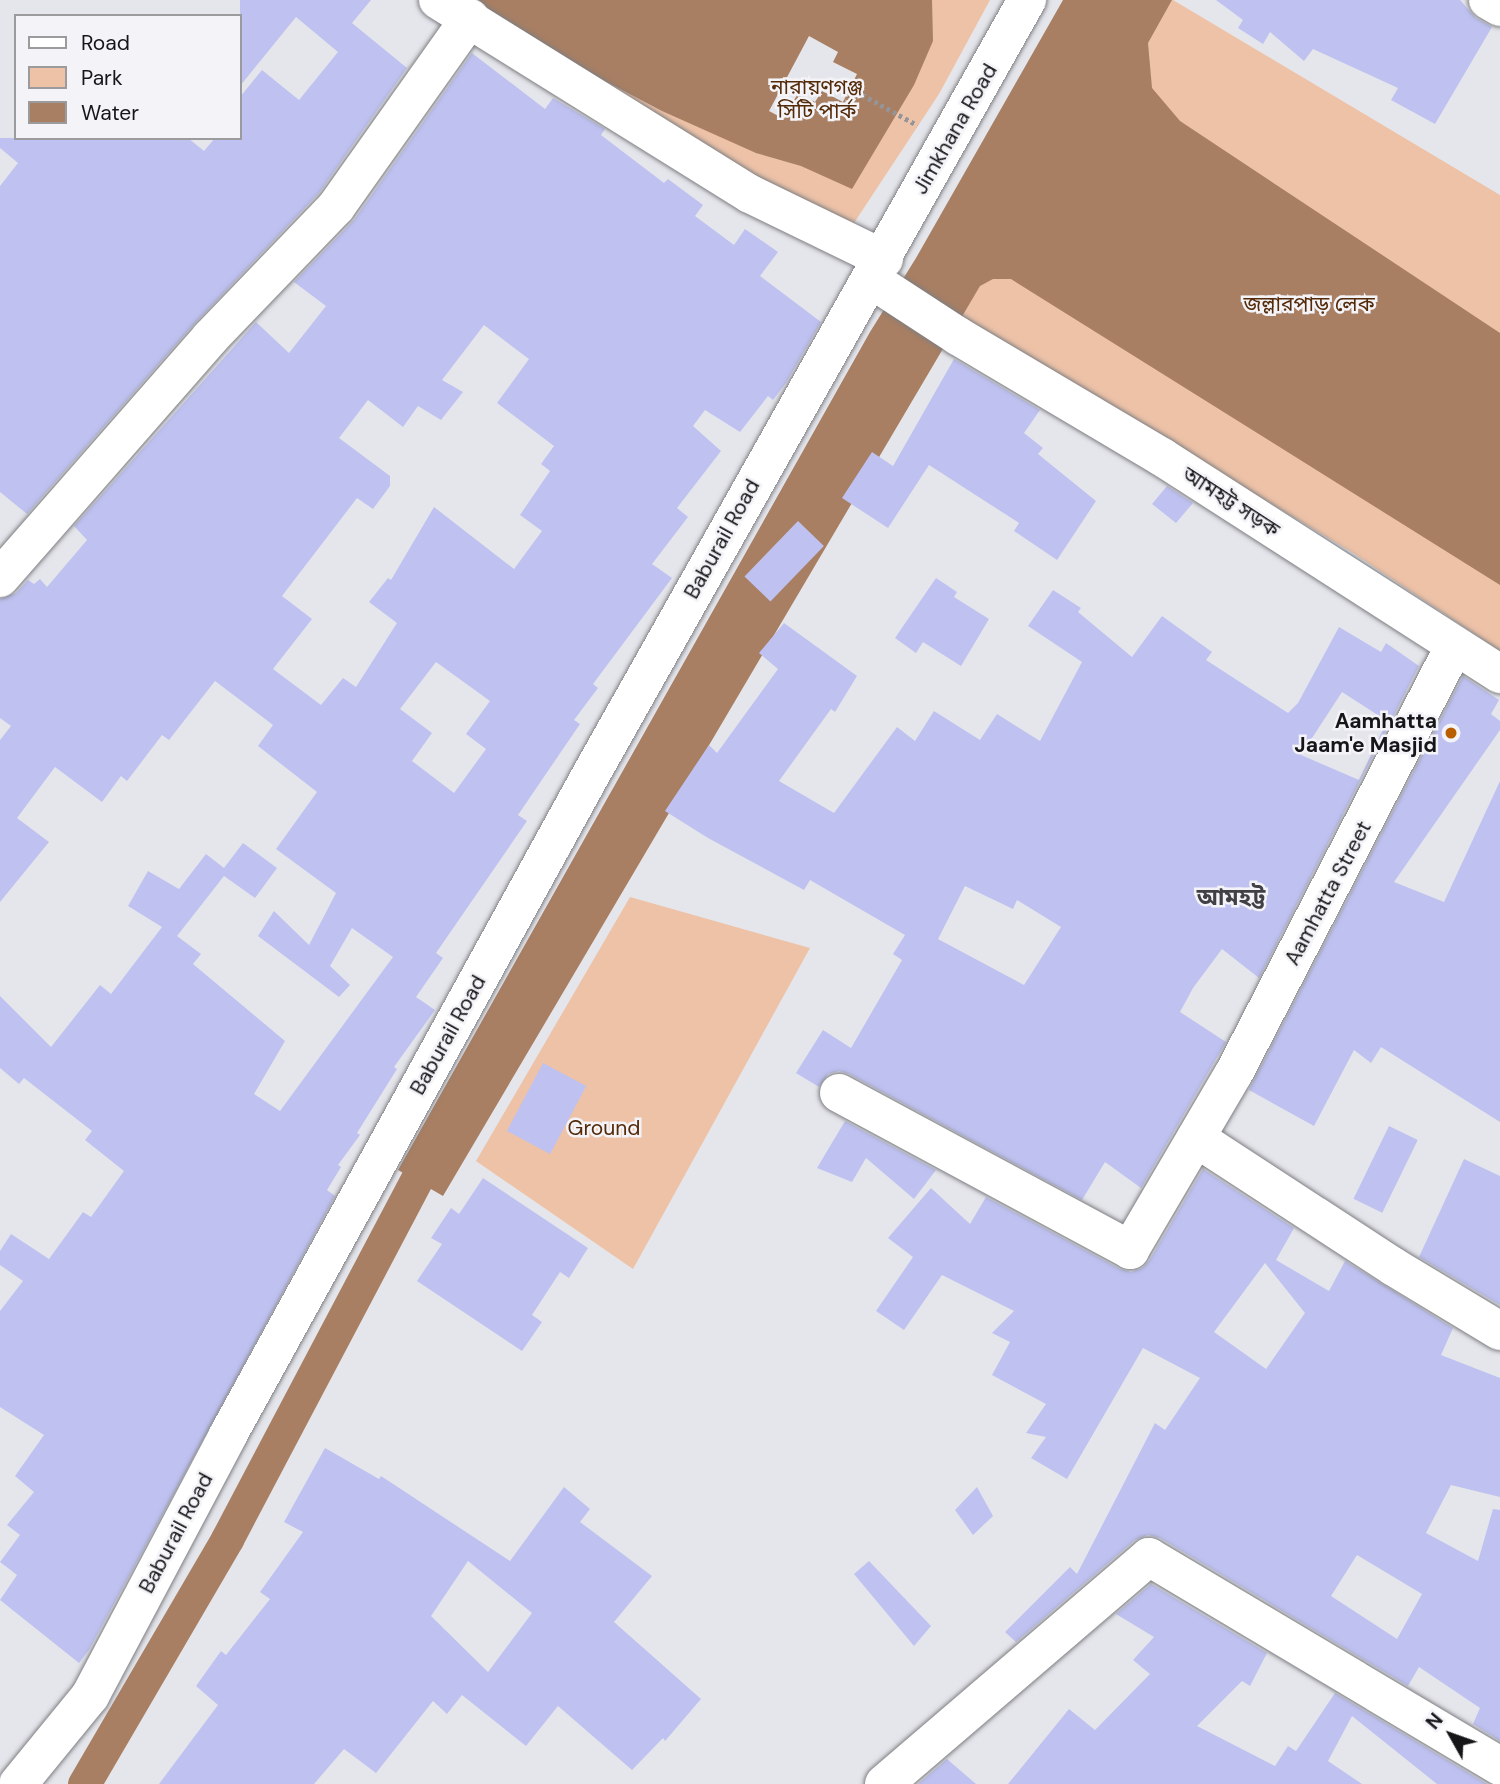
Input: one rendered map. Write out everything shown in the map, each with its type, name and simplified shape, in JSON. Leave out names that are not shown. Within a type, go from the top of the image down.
[{"type":"street","name":"Jimkhana Road","points":[[880,276],[908,210],[1027,0]]},
{"type":"street","points":[[1488,0],[1500,7]]},
{"type":"street","points":[[0,578],[210,338],[336,207],[454,9]]},
{"type":"street","name":"আমহট্ট সড়ক","points":[[454,9],[880,276],[958,336],[1162,457],[1500,674]]},
{"type":"street","name":"Baburail Road","points":[[18,1784],[90,1696],[228,1435],[594,769],[772,451],[880,276]]},
{"type":"street","name":"Aamhatta Street","points":[[839,1093],[1130,1250],[1261,1023],[1454,646]]},
{"type":"street","points":[[1196,1138],[1394,1267],[1500,1331]]},
{"type":"street","points":[[884,1784],[1149,1557],[1500,1766]]},
{"type":"path","points":[[850,88],[948,142]]},
{"type":"green space","name":"নারায়ণগঞ্জ সিটি পার্ক","points":[[449,0],[990,0],[939,94],[854,223],[719,166]]},
{"type":"green space","name":"জল্লারপাড় লেক","points":[[1142,0],[1173,0],[1500,195],[1500,651],[1353,553],[953,312]]},
{"type":"green space","name":"Ground","points":[[630,897],[810,948],[633,1269],[476,1161]]},
{"type":"water","name":"নারায়ণগঞ্জ সিটি পার্ক","points":[[468,0],[932,0],[933,41],[914,85],[852,189],[801,166],[756,153],[662,111],[605,81]]},
{"type":"water","points":[[1063,0],[1172,0],[1148,43],[1152,88],[1180,121],[1500,333],[1500,585],[1011,279],[993,279],[980,286],[443,1196],[398,1170],[870,332],[916,258]]},
{"type":"pier","points":[[809,36],[838,52],[833,62],[857,74],[843,102],[822,91],[815,102],[798,93],[784,119],[769,111]]},
{"type":"building","points":[[240,0],[371,0],[352,23],[407,68],[319,193],[194,324],[27,514],[0,492],[0,186],[18,163],[0,148],[0,138],[190,140],[204,151],[213,140],[242,140],[242,95],[262,70],[299,100],[338,52],[296,17],[242,84]]},
{"type":"building","points":[[1216,0],[1460,0],[1476,18],[1492,27],[1435,124],[1391,100],[1398,88],[1313,49],[1304,61],[1270,32],[1263,44],[1238,28],[1243,20]]},
{"type":"building","points":[[472,53],[545,109],[553,98],[605,129],[601,135],[664,183],[668,179],[703,205],[695,216],[734,245],[745,229],[778,252],[760,276],[821,322],[786,383],[773,400],[768,396],[740,432],[705,410],[693,426],[721,451],[677,508],[688,517],[652,564],[672,578],[593,684],[598,688],[574,720],[580,724],[518,815],[527,821],[436,953],[443,958],[416,997],[435,1010],[394,1067],[397,1069],[357,1133],[360,1135],[338,1165],[341,1167],[327,1190],[335,1196],[89,1650],[79,1663],[0,1600],[17,1575],[0,1562],[20,1535],[7,1525],[34,1492],[15,1476],[44,1435],[0,1407],[0,1311],[23,1281],[0,1265],[0,1251],[11,1234],[49,1259],[83,1212],[91,1217],[124,1171],[85,1140],[92,1131],[24,1078],[19,1084],[0,1068],[0,996],[51,1047],[100,985],[111,994],[162,927],[128,906],[148,871],[179,889],[206,854],[224,868],[243,843],[277,868],[255,898],[224,876],[177,936],[201,954],[193,964],[285,1041],[254,1094],[280,1111],[393,957],[352,928],[330,966],[350,985],[339,997],[258,936],[274,911],[309,945],[336,893],[276,849],[317,792],[258,746],[273,725],[215,681],[169,740],[162,735],[127,781],[121,776],[102,802],[55,767],[17,818],[49,842],[0,902],[0,740],[11,726],[0,718],[0,599],[16,593],[28,580],[34,584],[40,579],[47,587],[87,540],[74,526],[256,322],[289,353],[326,306],[294,282],[354,220]],"holes":[[[484,325],[529,359],[497,403],[554,446],[541,464],[550,471],[520,515],[542,531],[514,569],[434,507],[391,580],[388,578],[369,602],[397,623],[356,687],[343,678],[321,705],[273,669],[312,619],[282,596],[357,498],[373,509],[390,486],[390,476],[339,438],[368,400],[403,427],[418,406],[441,420],[463,392],[442,380]],[[436,662],[490,701],[466,734],[486,749],[454,793],[412,761],[432,733],[400,709]]]},
{"type":"building","points":[[954,359],[1040,410],[1024,433],[1043,448],[1038,454],[1096,501],[1057,560],[1014,531],[1019,523],[929,465],[888,528],[842,498],[872,452],[893,466]]},
{"type":"building","points":[[1167,486],[1193,503],[1176,523],[1152,504]]},
{"type":"building","points":[[798,521],[824,546],[770,601],[745,576]]},
{"type":"building","points":[[936,578],[957,592],[954,597],[989,619],[961,666],[923,642],[916,653],[895,638]]},
{"type":"building","points":[[1053,590],[1081,608],[1078,612],[1132,657],[1162,616],[1212,652],[1206,660],[1288,713],[1298,703],[1339,627],[1381,652],[1386,643],[1419,666],[1259,978],[1222,949],[1193,988],[1180,1012],[1226,1042],[1141,1188],[1105,1162],[1082,1200],[849,1074],[839,1071],[828,1074],[819,1087],[796,1073],[823,1030],[851,1048],[902,960],[893,954],[905,935],[810,880],[804,890],[708,838],[665,811],[709,745],[717,753],[778,669],[759,653],[784,623],[857,676],[835,712],[831,709],[779,781],[834,813],[897,727],[915,741],[934,711],[980,740],[997,714],[1040,741],[1082,662],[1028,626]],"holes":[[[1342,692],[1387,721],[1359,780],[1301,755]],[[965,886],[1013,909],[1017,900],[1061,927],[1024,985],[938,939]]]},
{"type":"building","points":[[1463,676],[1499,700],[1491,714],[1500,721],[1500,730],[1394,882],[1444,902],[1500,781],[1500,1122],[1381,1047],[1371,1063],[1354,1050],[1314,1126],[1249,1090]]},
{"type":"building","points":[[543,1063],[586,1086],[550,1154],[507,1131]]},
{"type":"building","points":[[845,1121],[936,1170],[914,1199],[866,1158],[852,1182],[817,1168]]},
{"type":"building","points":[[1389,1126],[1418,1140],[1382,1213],[1353,1199]]},
{"type":"building","points":[[1464,1159],[1500,1176],[1500,1305],[1419,1257]]},
{"type":"building","points":[[1203,1169],[1294,1228],[1276,1260],[1329,1291],[1345,1261],[1453,1328],[1441,1355],[1500,1378],[1500,1497],[1451,1485],[1426,1533],[1478,1561],[1493,1509],[1500,1510],[1500,1741],[1473,1724],[1480,1708],[1419,1667],[1408,1686],[1160,1538],[1148,1535],[1135,1540],[1016,1642],[1005,1632],[1070,1567],[1077,1574],[1155,1423],[1165,1430],[1200,1378],[1143,1348],[1067,1479],[1031,1458],[1046,1437],[1026,1433],[1046,1404],[992,1375],[1010,1342],[992,1333],[1014,1311],[942,1275],[904,1330],[876,1311],[913,1257],[888,1238],[931,1188],[970,1224],[986,1197],[1120,1269],[1131,1272],[1142,1268],[1149,1261]],"holes":[[[1265,1263],[1305,1313],[1266,1369],[1214,1332]],[[1357,1555],[1422,1594],[1397,1639],[1331,1596]]]},
{"type":"building","points":[[483,1178],[588,1248],[569,1278],[560,1272],[532,1315],[542,1322],[522,1351],[417,1281],[442,1244],[431,1238],[451,1208],[459,1214]]},
{"type":"building","points":[[325,1448],[379,1479],[381,1476],[510,1561],[564,1487],[590,1509],[580,1522],[652,1576],[614,1622],[701,1699],[665,1741],[663,1738],[632,1770],[558,1706],[526,1746],[462,1695],[447,1714],[433,1701],[376,1773],[344,1749],[314,1784],[159,1784],[218,1705],[196,1686],[221,1651],[226,1655],[270,1599],[260,1592],[303,1532],[284,1522]],"holes":[[[468,1561],[532,1613],[488,1672],[431,1616]]]},
{"type":"building","points":[[977,1487],[993,1516],[973,1535],[955,1510]]},
{"type":"building","points":[[869,1561],[931,1626],[914,1646],[854,1574]]},
{"type":"building","points":[[1151,1584],[1267,1653],[1250,1686],[1242,1681],[1197,1726],[1275,1766],[1288,1746],[1296,1751],[1335,1693],[1487,1784],[1437,1784],[1352,1716],[1328,1761],[1362,1784],[1008,1784],[1069,1709],[1095,1730],[1150,1674],[1133,1660],[1154,1637],[1116,1614]]},
{"type":"building","points":[[947,1759],[976,1784],[918,1784]]},
{"type":"waterway","points":[[84,1784],[227,1539],[416,1180]]},
{"type":"place","name":"Aamhatta Jaam'e Masjid","points":[[1451,733]]},
{"type":"district","name":"আমহট্ট","points":[[1231,897]]}]
